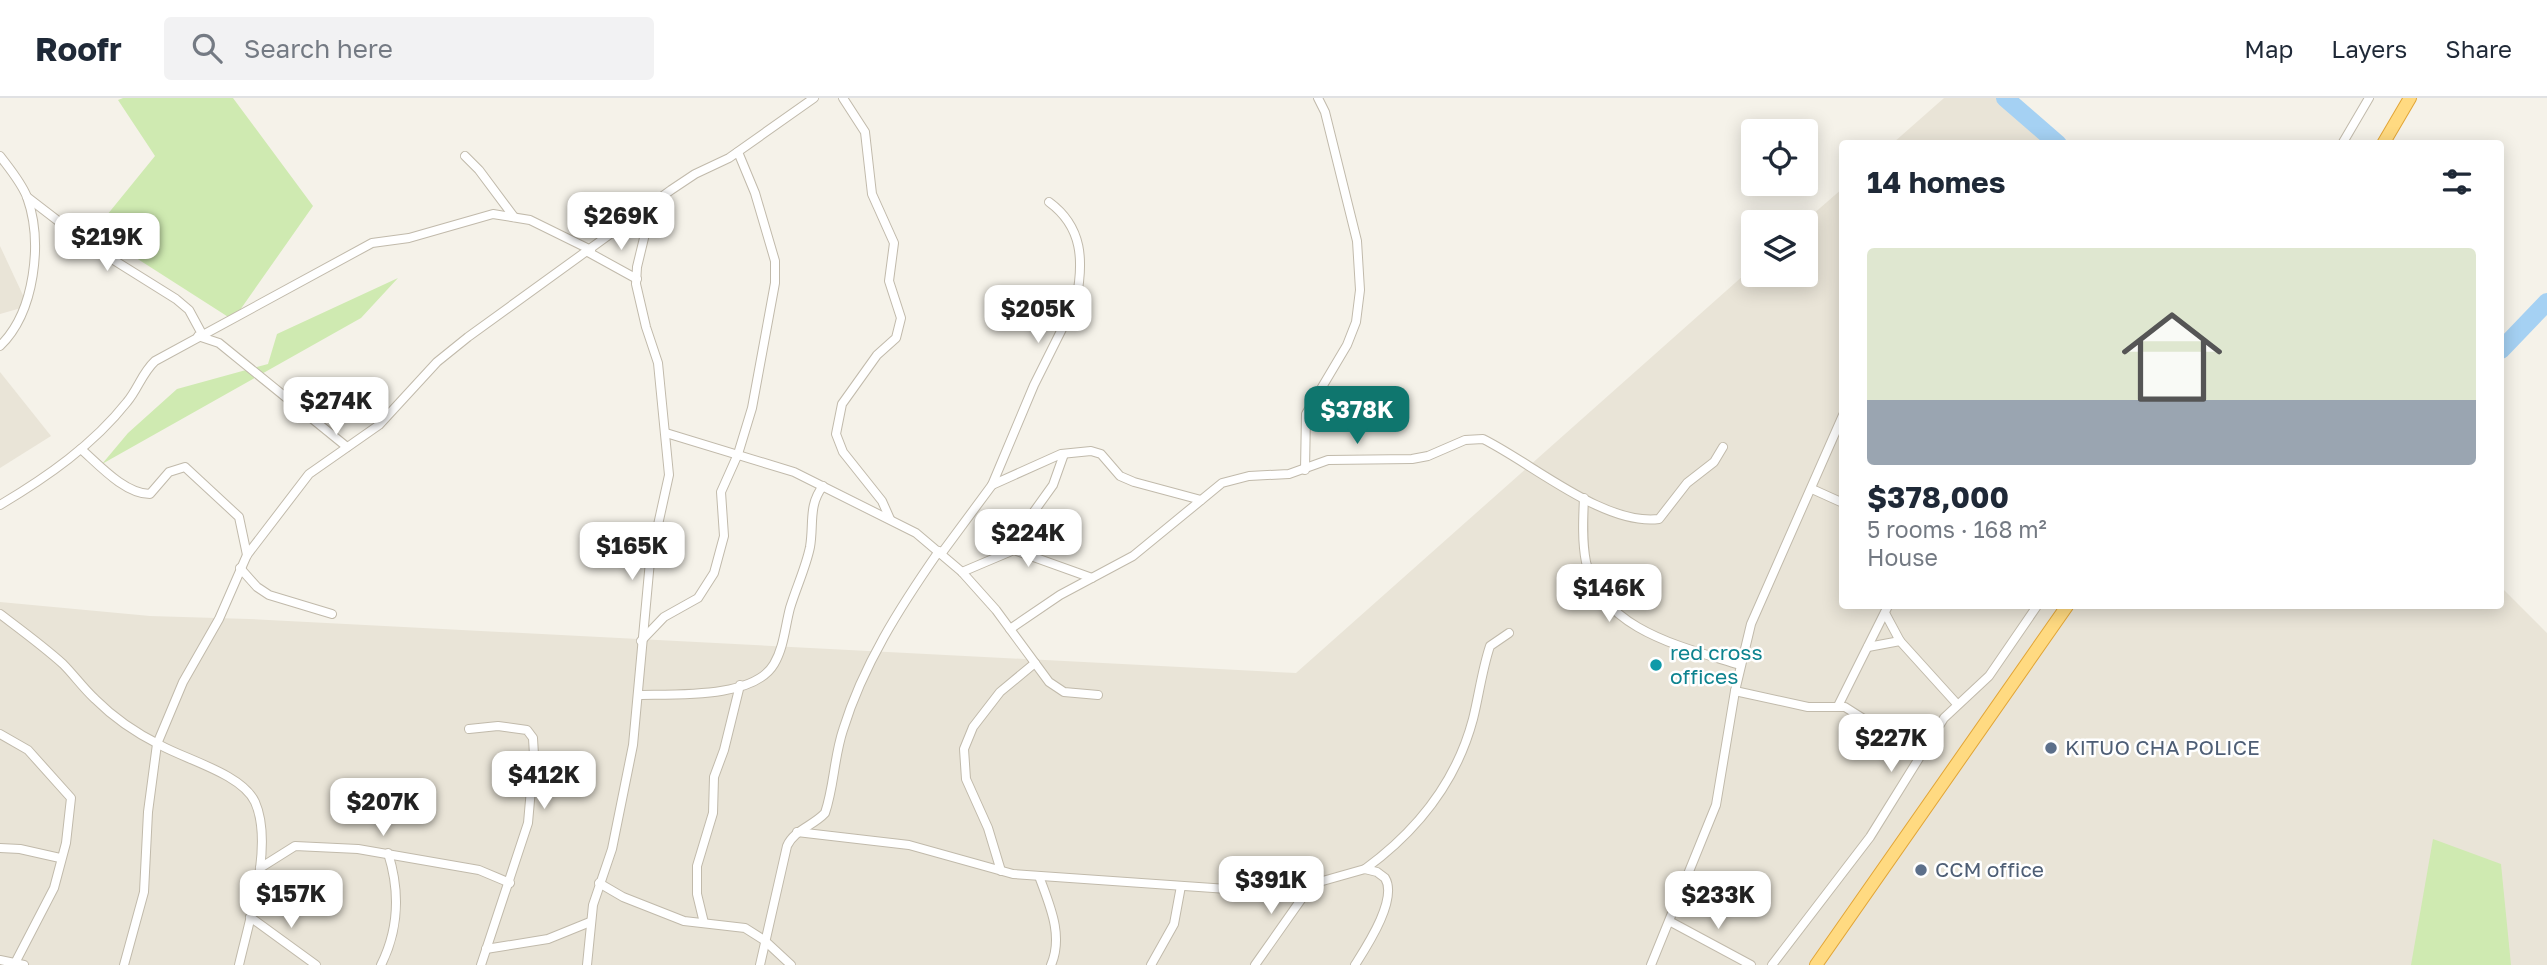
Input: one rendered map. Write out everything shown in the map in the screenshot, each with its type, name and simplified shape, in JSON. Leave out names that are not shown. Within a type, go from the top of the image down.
[{"type":"highway","points":[[2385,140],[2410,98]]},
{"type":"highway","points":[[1815,965],[2065,609]]},
{"type":"street","points":[[124,965],[144,892],[150,791],[157,744],[183,682],[219,619],[247,555],[309,474],[379,425],[437,362],[458,346],[695,174],[738,152],[814,98]]},
{"type":"street","points":[[843,98],[864,132],[873,194],[894,243],[889,281],[898,304],[901,327],[896,338],[877,355],[842,404],[836,434],[843,452],[881,501],[890,519]]},
{"type":"street","points":[[1306,470],[1306,414],[1353,331],[1361,283],[1357,242],[1325,112],[1318,98]]},
{"type":"street","points":[[2344,140],[2369,98]]},
{"type":"street","points":[[641,641],[653,625],[698,598],[708,586],[724,536],[721,492],[738,454],[752,408],[775,284],[775,261],[738,152]]},
{"type":"street","points":[[0,156],[27,197],[88,244],[184,305],[200,335],[219,343],[283,392],[330,436],[347,447]]},
{"type":"street","points":[[465,156],[480,170],[514,216]]},
{"type":"street","points":[[0,346],[20,320],[29,288],[35,240],[27,197]]},
{"type":"street","points":[[760,965],[787,846],[797,832],[817,822],[825,813],[843,730],[863,675],[892,622],[940,552],[992,485],[1034,386],[1076,301],[1079,286],[1076,233],[1063,212],[1049,202]]},
{"type":"street","points":[[587,965],[590,922],[599,883],[617,828],[634,746],[650,561],[669,475],[659,363],[646,327],[637,279],[652,205]]},
{"type":"street","points":[[0,505],[81,449],[129,400],[147,369],[200,335],[372,243],[409,238],[493,214],[514,216],[557,231],[637,279]]},
{"type":"street","points":[[1651,965],[1671,922],[1716,805],[1740,665],[1751,624],[1839,425]]},
{"type":"street","points":[[666,433],[738,454],[823,486],[916,533],[962,572],[1010,629],[1049,682],[1065,692],[1098,695]]},
{"type":"street","points":[[1010,629],[1133,556],[1222,483],[1237,478],[1289,474],[1328,460],[1420,458],[1474,438],[1502,449],[1584,498],[1632,519],[1659,519],[1687,483],[1714,462],[1723,447]]},
{"type":"street","points":[[81,449],[118,480],[145,494],[150,494],[174,468],[185,467],[239,517],[247,555]]},
{"type":"street","points":[[992,485],[1064,454],[1091,451],[1101,454],[1127,479],[1201,500]]},
{"type":"street","points":[[1014,551],[1020,531],[1053,485],[1064,454]]},
{"type":"street","points":[[638,695],[701,694],[740,685],[765,675],[781,650],[794,593],[810,548],[812,506],[823,486]]},
{"type":"street","points":[[1812,489],[1839,501]]},
{"type":"street","points":[[1584,498],[1586,560],[1597,591],[1606,603],[1658,638],[1740,665]]},
{"type":"street","points":[[962,572],[1014,551],[1092,578]]},
{"type":"street","points":[[240,568],[263,592],[332,614]]},
{"type":"street","points":[[1886,609],[1900,641],[1957,704]]},
{"type":"street","points":[[1838,706],[1886,609]]},
{"type":"street","points":[[1772,965],[1870,837],[1924,747],[1957,704],[1989,676],[2036,609]]},
{"type":"street","points":[[0,614],[64,665],[96,700],[157,744],[240,784],[254,800],[260,821],[260,868],[239,965]]},
{"type":"street","points":[[797,832],[909,845],[1001,871],[1039,876],[1256,891],[1312,884],[1365,869],[1412,831],[1439,794],[1464,747],[1490,646],[1509,632]]},
{"type":"street","points":[[1868,647],[1900,641]]},
{"type":"street","points":[[1001,871],[988,828],[966,779],[964,749],[973,727],[1000,692],[1035,663]]},
{"type":"street","points":[[704,923],[697,894],[698,858],[711,822],[714,777],[724,750],[740,685]]},
{"type":"street","points":[[1735,691],[1808,707],[1838,706],[1899,738],[1924,747]]},
{"type":"street","points":[[469,729],[516,728],[527,730],[533,738],[528,822],[481,965]]},
{"type":"street","points":[[0,734],[28,750],[71,798],[68,835],[54,888],[18,964],[0,960]]},
{"type":"street","points":[[260,868],[295,846],[388,853],[479,870],[510,883]]},
{"type":"street","points":[[0,848],[20,849],[60,858]]},
{"type":"street","points":[[381,965],[398,900],[388,853]]},
{"type":"street","points":[[1355,965],[1376,930],[1389,890],[1385,878],[1377,872],[1365,869]]},
{"type":"street","points":[[1039,876],[1052,910],[1055,930],[1056,953],[1051,965]]},
{"type":"street","points":[[599,883],[623,897],[667,915],[745,928],[764,940],[791,965]]},
{"type":"street","points":[[1255,965],[1312,884]]},
{"type":"street","points":[[1151,965],[1174,925],[1181,886]]},
{"type":"street","points":[[250,917],[316,965]]},
{"type":"street","points":[[486,949],[548,939],[590,922]]},
{"type":"street","points":[[1671,922],[1751,965]]},
{"type":"shaded area","points":[[1944,98],[2001,98],[2044,140],[1896,140]]},
{"type":"shaded area","points":[[1839,191],[1839,609],[2504,609],[2504,590],[2547,633],[2547,965],[0,965],[0,602],[150,616],[1296,673],[1741,278],[1741,287],[1818,287],[1818,210]]},
{"type":"shaded area","points":[[0,246],[28,306],[0,314]]},
{"type":"shaded area","points":[[0,372],[51,436],[0,468]]},
{"type":"green space","points":[[233,98],[313,206],[233,320],[94,231],[155,156],[118,100]]},
{"type":"green space","points":[[398,278],[361,318],[102,464],[128,433],[177,389],[268,364],[277,334]]},
{"type":"green space","points":[[2433,839],[2501,864],[2511,965],[2411,965]]},
{"type":"waterway","points":[[2005,98],[2053,140]]},
{"type":"waterway","points":[[2504,347],[2547,302]]},
{"type":"place","name":"red cross offices","points":[[1656,665]]},
{"type":"place","name":"KITUO CHA POLICE","points":[[2051,748]]},
{"type":"place","name":"CCM office","points":[[1921,870]]}]
